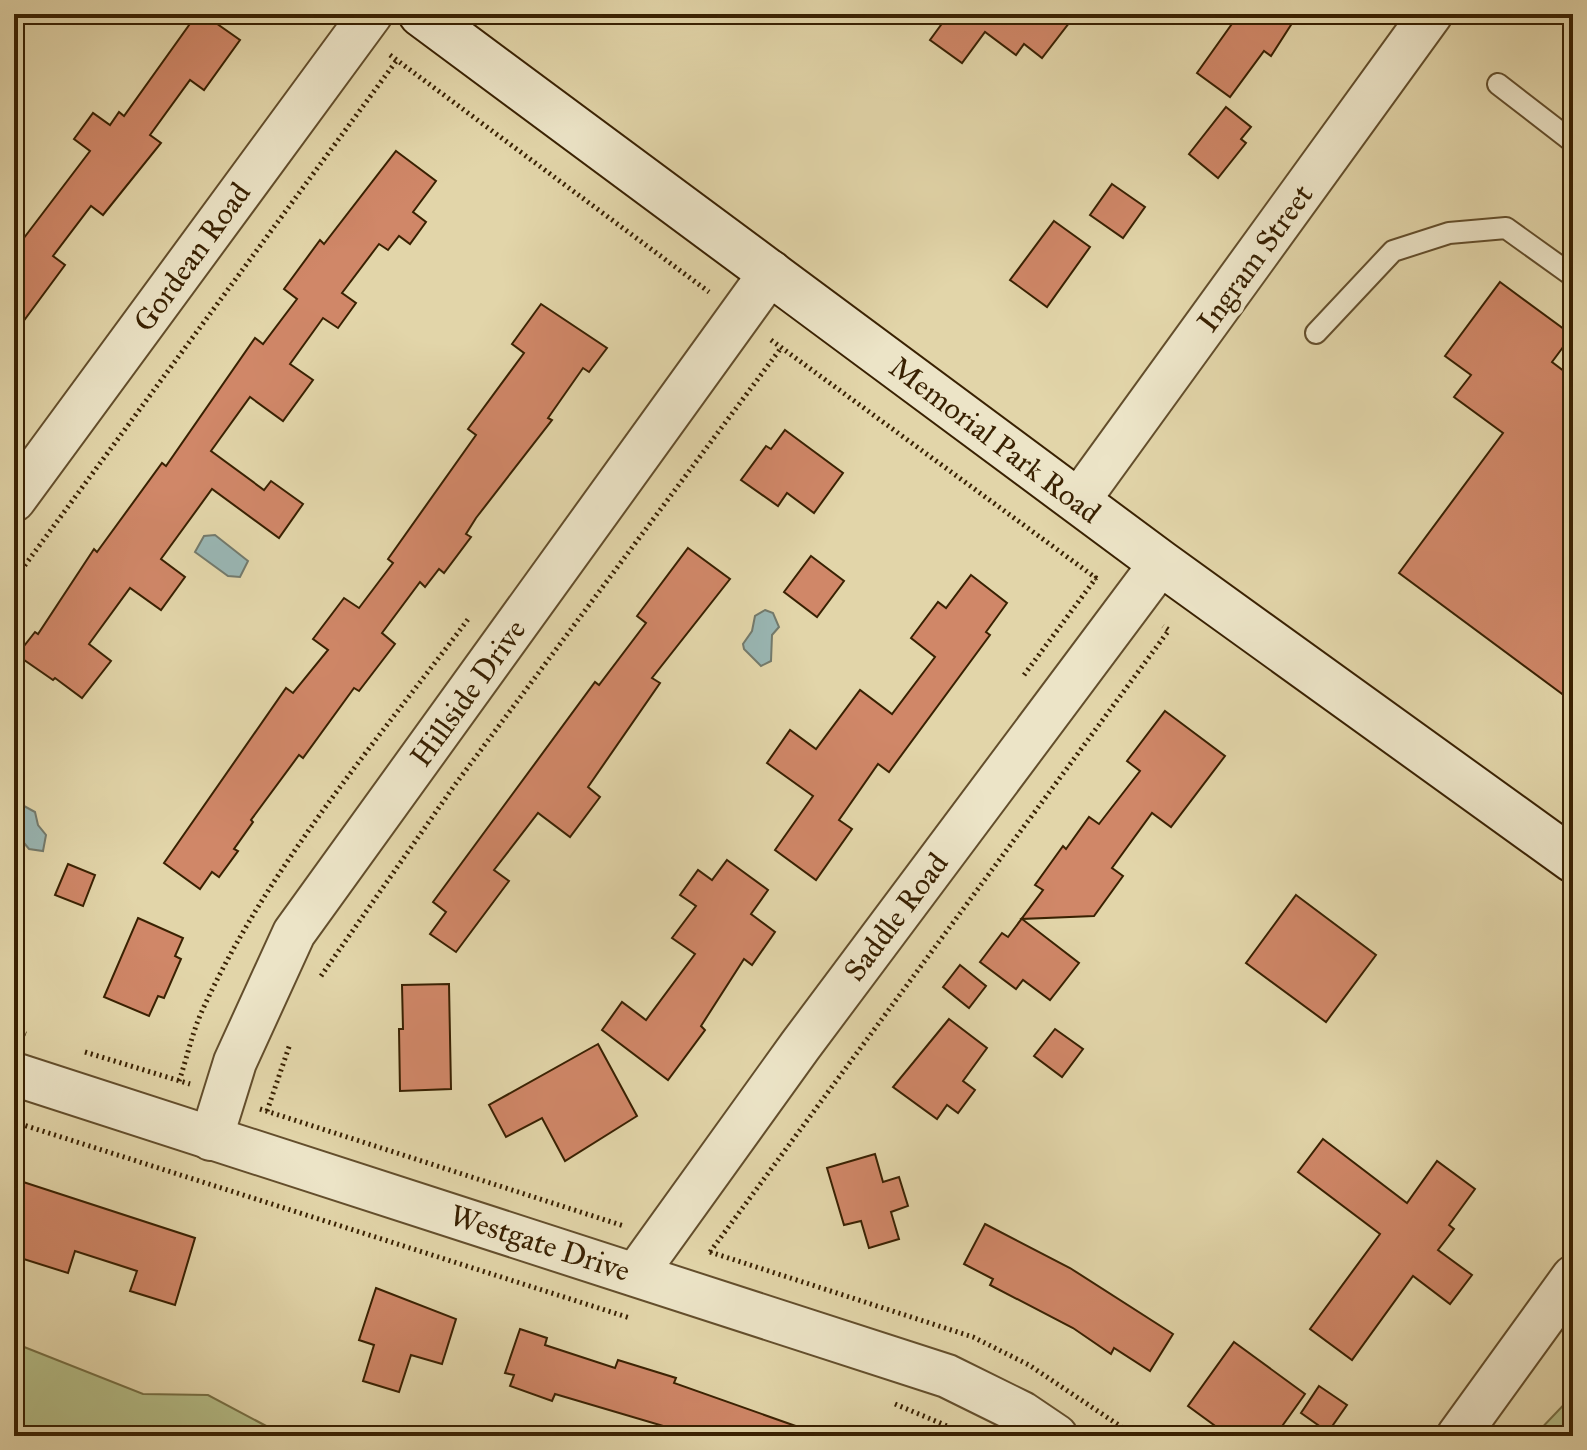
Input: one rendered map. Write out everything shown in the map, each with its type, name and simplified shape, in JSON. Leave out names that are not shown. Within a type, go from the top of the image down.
[{"type":"street","name":"Gordean Road","points":[[14,500],[371,14]]},
{"type":"street","name":"Memorial Park Road","points":[[421,14],[1161,563],[1573,860]]},
{"type":"street","name":"Ingram Street","points":[[1078,501],[1431,14]]},
{"type":"street","name":"Hillside Drive","points":[[211,1139],[235,1062],[294,933],[771,272]]},
{"type":"street","name":"Saddle Road","points":[[636,1274],[809,1033],[1161,563]]},
{"type":"street","name":"Westgate Drive","points":[[14,1074],[947,1376],[1022,1413],[1056,1436]]},
{"type":"street","points":[[1458,1436],[1573,1277]]},
{"type":"lane","points":[[1498,84],[1573,142]]},
{"type":"lane","points":[[1316,333],[1393,251],[1449,233],[1506,228],[1573,276]]},
{"type":"path","points":[[14,580],[397,60]]},
{"type":"path","points":[[313,989],[341,943],[437,810],[781,348]]},
{"type":"path","points":[[267,1111],[295,1031]]},
{"type":"path","points":[[14,1122],[631,1319]]},
{"type":"path","points":[[889,1402],[971,1436]]},
{"type":"green space","points":[[14,1343],[143,1394],[208,1395],[285,1436],[14,1436]]},
{"type":"green space","points":[[1573,1395],[1573,1436],[1534,1436]]},
{"type":"water","points":[[215,535],[248,561],[240,577],[228,576],[195,552],[204,536]]},
{"type":"water","points":[[765,610],[773,613],[779,627],[772,635],[771,661],[761,666],[743,644],[752,631],[755,616]]},
{"type":"water","points":[[24,806],[35,812],[38,825],[46,835],[43,851],[29,849],[15,832],[14,812]]},
{"type":"building","points":[[197,14],[203,14],[240,40],[204,90],[190,80],[150,135],[161,143],[103,215],[91,206],[53,256],[65,265],[14,334],[14,251],[90,151],[74,139],[93,113],[110,125],[119,112],[124,116]]},
{"type":"building","points":[[949,14],[1076,14],[1042,58],[1024,44],[1016,55],[985,32],[962,63],[930,40]]},
{"type":"building","points":[[1239,14],[1298,14],[1271,56],[1264,51],[1230,97],[1197,73]]},
{"type":"building","points":[[1226,107],[1251,127],[1241,139],[1246,143],[1218,178],[1189,154]]},
{"type":"building","points":[[396,151],[436,181],[413,212],[426,222],[410,244],[399,236],[388,250],[379,244],[342,293],[356,303],[338,328],[323,318],[290,364],[313,380],[283,421],[250,397],[211,451],[264,490],[271,481],[303,504],[279,538],[212,489],[161,559],[185,577],[161,610],[130,588],[89,644],[111,661],[82,698],[17,655],[35,632],[38,634],[94,549],[97,552],[162,463],[166,466],[255,338],[263,344],[297,299],[284,289],[320,240],[324,244]]},
{"type":"building","points":[[1112,184],[1145,207],[1123,238],[1090,215]]},
{"type":"building","points":[[1054,221],[1090,247],[1047,307],[1010,280]]},
{"type":"building","points":[[1500,282],[1572,335],[1552,362],[1573,378],[1573,702],[1399,573],[1503,433],[1454,397],[1471,375],[1445,356]]},
{"type":"building","points":[[541,304],[607,348],[589,372],[583,368],[548,418],[552,420],[476,518],[466,534],[471,537],[444,573],[439,569],[425,587],[420,582],[382,633],[395,644],[359,691],[354,688],[303,758],[299,755],[251,820],[253,822],[234,849],[238,851],[219,877],[212,872],[200,889],[164,863],[286,688],[293,693],[328,650],[313,639],[344,598],[359,608],[393,563],[388,559],[476,435],[468,429],[524,353],[512,344]]},
{"type":"building","points":[[785,430],[843,473],[814,513],[787,493],[778,506],[741,480],[766,446],[771,449]]},
{"type":"building","points":[[688,548],[730,579],[652,678],[660,683],[588,787],[600,797],[570,837],[538,813],[494,870],[509,881],[456,952],[430,934],[446,912],[433,902],[595,682],[599,685],[646,623],[637,616]]},
{"type":"building","points":[[811,556],[844,581],[817,617],[784,592]]},
{"type":"building","points":[[971,575],[1007,603],[986,632],[990,635],[889,772],[878,764],[839,820],[852,829],[816,880],[775,850],[813,796],[767,763],[790,730],[816,749],[860,690],[892,714],[935,657],[911,638],[938,602],[946,608]]},
{"type":"building","points":[[1165,711],[1225,756],[1171,827],[1152,813],[1112,868],[1123,876],[1094,916],[1022,919],[1079,963],[1050,1000],[1023,980],[1016,989],[980,962],[1002,933],[1008,937],[1043,890],[1035,885],[1063,846],[1066,849],[1089,817],[1099,824],[1140,771],[1127,761]]},
{"type":"building","points":[[727,860],[768,890],[751,914],[775,932],[752,965],[744,959],[701,1026],[705,1030],[668,1080],[602,1030],[622,1002],[646,1020],[695,954],[672,938],[696,906],[680,895],[698,870],[712,880]]},
{"type":"building","points":[[68,864],[95,875],[83,906],[55,895]]},
{"type":"building","points":[[1296,895],[1376,955],[1326,1022],[1246,963]]},
{"type":"building","points":[[138,918],[183,938],[175,956],[181,959],[164,998],[158,996],[149,1016],[104,997]]},
{"type":"building","points":[[960,965],[986,986],[969,1008],[943,987]]},
{"type":"building","points":[[449,984],[451,1089],[400,1091],[402,985]]},
{"type":"building","points":[[949,1019],[987,1048],[963,1081],[975,1090],[958,1113],[947,1105],[937,1119],[893,1087]]},
{"type":"building","points":[[1055,1029],[1083,1049],[1062,1077],[1034,1056]]},
{"type":"building","points":[[598,1044],[637,1116],[565,1161],[542,1118],[506,1137],[489,1105]]},
{"type":"building","points":[[1323,1139],[1407,1203],[1437,1161],[1475,1189],[1449,1225],[1454,1229],[1438,1250],[1472,1275],[1450,1304],[1413,1276],[1352,1360],[1310,1329],[1380,1234],[1298,1172]]},
{"type":"building","points":[[875,1154],[883,1182],[899,1177],[908,1206],[891,1212],[899,1239],[869,1248],[861,1221],[844,1225],[827,1168]]},
{"type":"building","points":[[14,1179],[195,1238],[175,1305],[130,1291],[137,1271],[75,1251],[68,1273],[14,1256]]},
{"type":"building","points":[[985,1224],[1070,1268],[1173,1334],[1150,1371],[1114,1348],[1111,1354],[1073,1328],[990,1285],[993,1279],[964,1264]]},
{"type":"building","points":[[376,1288],[456,1319],[442,1364],[411,1355],[399,1392],[363,1381],[374,1345],[359,1340]]},
{"type":"building","points":[[520,1329],[547,1338],[545,1345],[615,1368],[618,1360],[676,1378],[674,1383],[807,1430],[806,1436],[697,1436],[555,1394],[552,1401],[510,1386],[514,1375],[505,1373]]},
{"type":"building","points":[[1234,1342],[1305,1394],[1275,1436],[1229,1436],[1188,1406]]},
{"type":"building","points":[[1319,1386],[1347,1405],[1328,1432],[1301,1413]]}]
